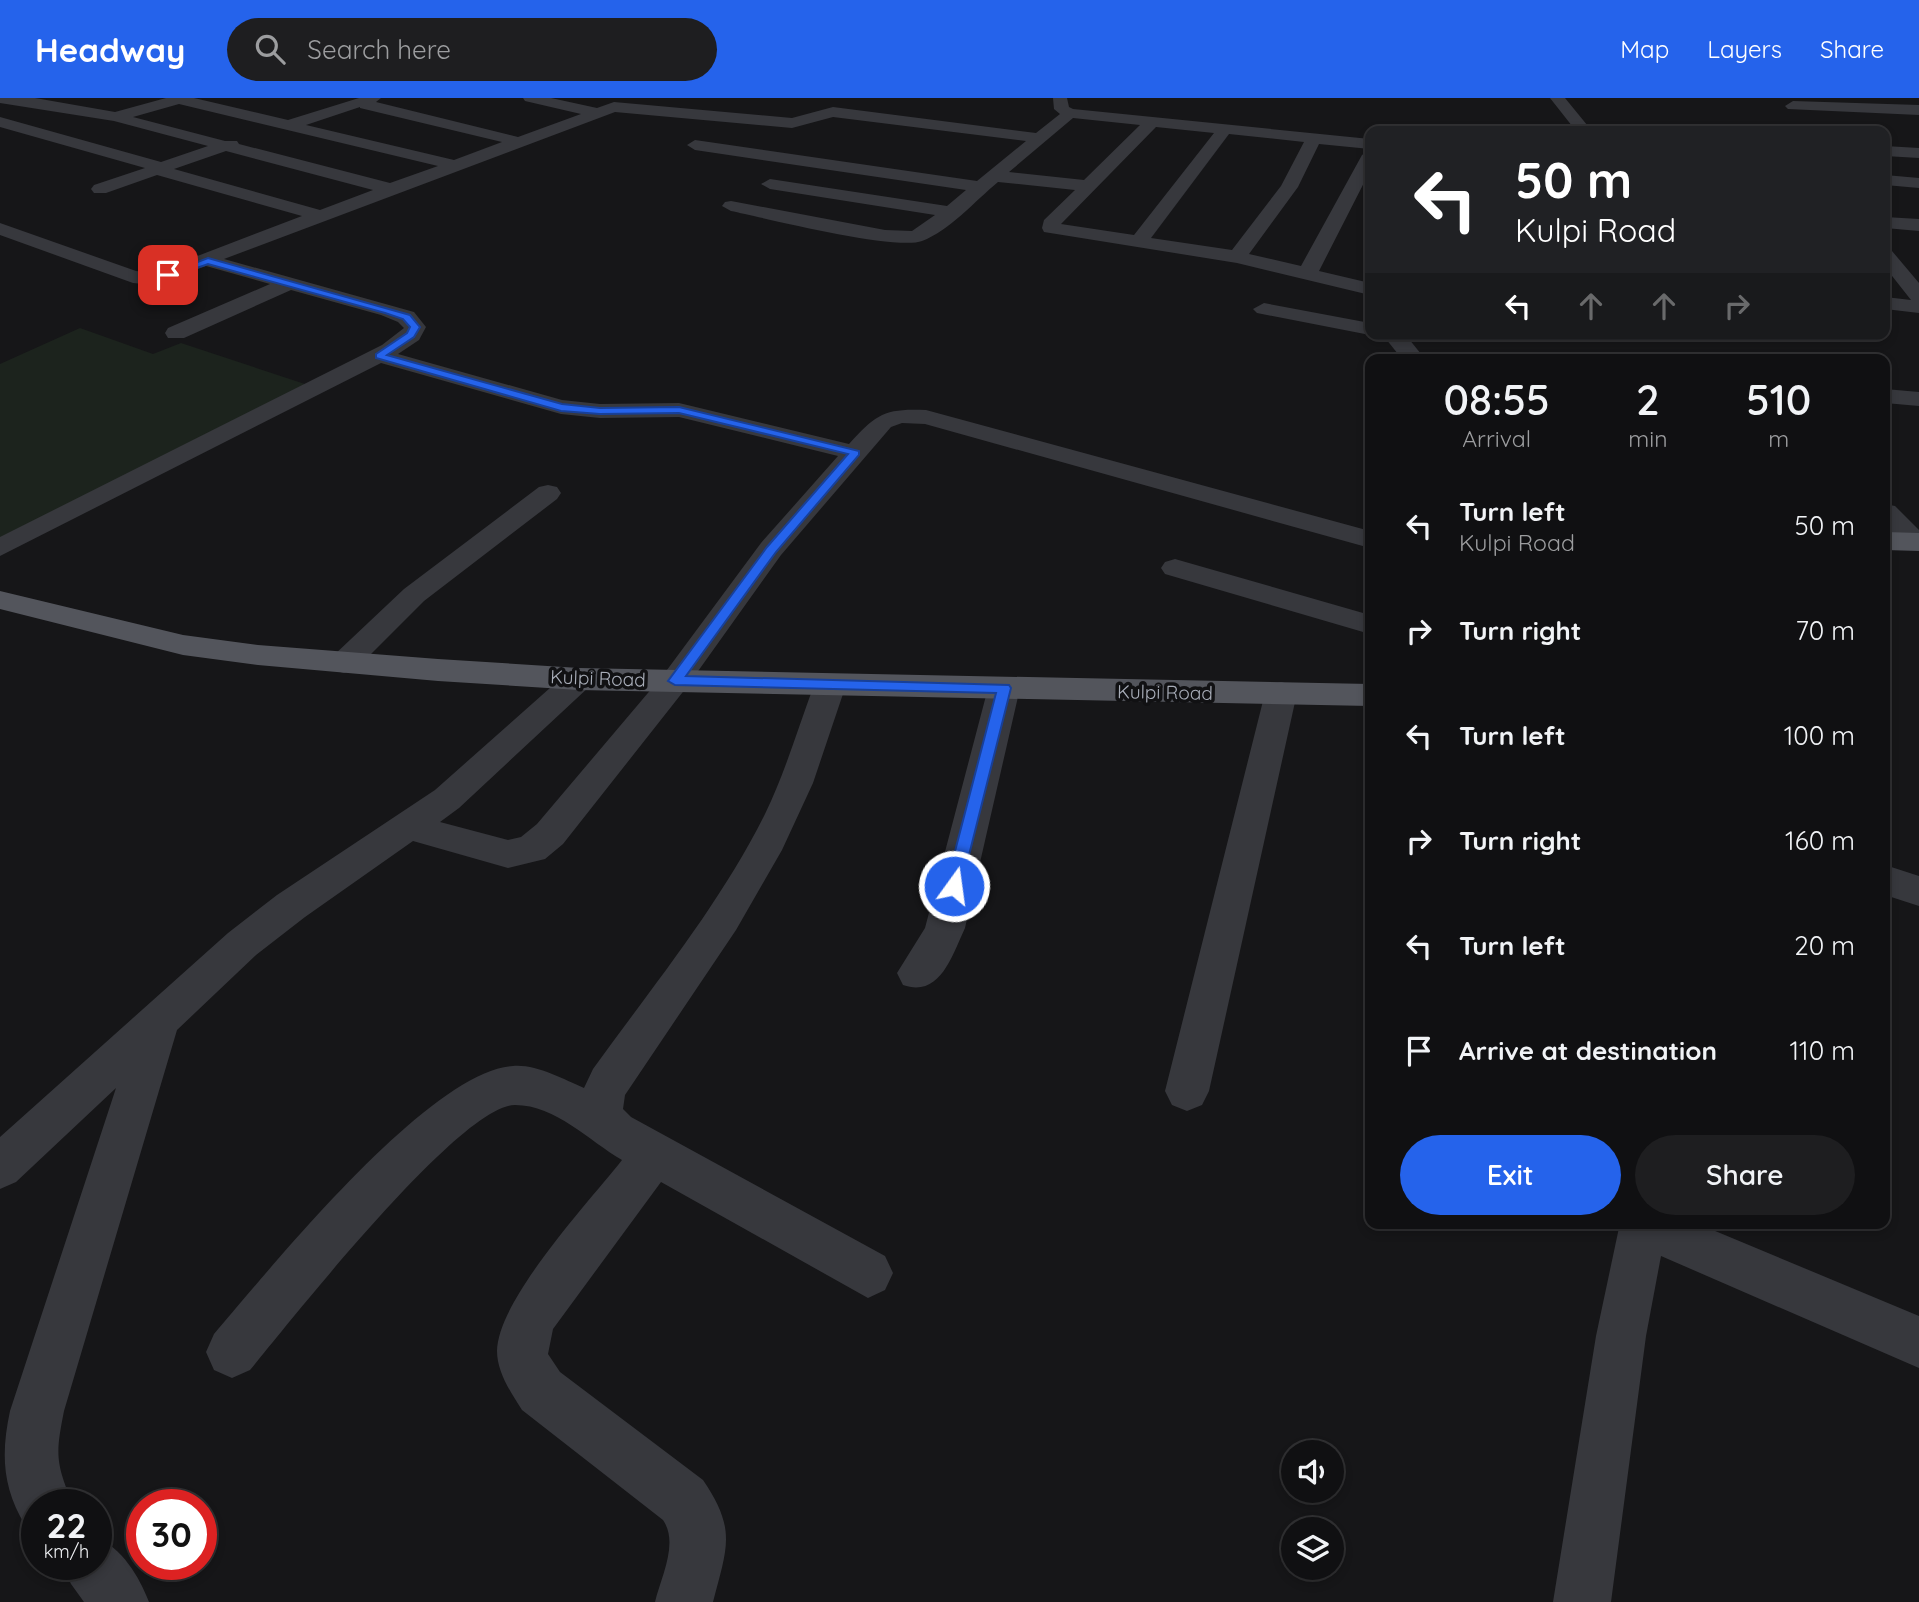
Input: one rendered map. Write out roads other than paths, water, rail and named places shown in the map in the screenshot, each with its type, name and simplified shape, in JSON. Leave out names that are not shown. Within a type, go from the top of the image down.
[{"type":"main road","points":[[1890,541],[1917,542]]},
{"type":"main road","name":"Kulpi Road","points":[[0,600],[183,645],[344,663],[579,678],[1365,695]]},
{"type":"street","points":[[530,98],[594,112]]},
{"type":"street","points":[[833,112],[845,98]]},
{"type":"street","points":[[1060,98],[1062,109],[1070,113],[1365,143]]},
{"type":"street","points":[[1557,98],[1580,126]]},
{"type":"street","points":[[1872,98],[1901,99]]},
{"type":"street","points":[[0,99],[27,101],[115,117],[391,188]]},
{"type":"street","points":[[115,117],[177,99],[450,164]]},
{"type":"street","points":[[100,189],[367,100],[516,141]]},
{"type":"street","points":[[1789,102],[1919,110]]},
{"type":"street","points":[[1789,102],[1811,123]]},
{"type":"street","points":[[0,229],[144,279],[168,275],[450,164],[594,112],[626,106],[792,123],[833,112],[1039,138]]},
{"type":"street","points":[[731,206],[905,238],[923,234],[1070,113]]},
{"type":"street","points":[[180,133],[243,114]]},
{"type":"street","points":[[1153,121],[1051,224],[1051,228],[1237,257],[1365,288]]},
{"type":"street","points":[[0,122],[321,216]]},
{"type":"street","points":[[1139,241],[1226,128]]},
{"type":"street","points":[[1237,257],[1289,187],[1314,138]]},
{"type":"street","points":[[695,145],[1088,186]]},
{"type":"street","points":[[1890,151],[1919,153]]},
{"type":"street","points":[[979,161],[993,176]]},
{"type":"street","points":[[1305,272],[1313,266],[1365,165]]},
{"type":"street","points":[[1890,180],[1919,183]]},
{"type":"street","points":[[770,184],[949,212]]},
{"type":"street","points":[[1890,223],[1919,225]]},
{"type":"street","points":[[1890,260],[1919,268]]},
{"type":"street","points":[[0,548],[379,356],[411,335],[415,327],[407,317],[208,261]]},
{"type":"street","points":[[1890,261],[1919,296]]},
{"type":"street","points":[[176,333],[290,283]]},
{"type":"street","points":[[1890,304],[1919,307]]},
{"type":"street","points":[[1264,309],[1365,328]]},
{"type":"street","points":[[1398,340],[1410,354]]},
{"type":"street","points":[[379,356],[561,407],[600,411],[679,410],[855,453]]},
{"type":"street","points":[[1890,396],[1919,399]]},
{"type":"street","points":[[407,826],[508,854],[532,849],[550,834],[675,681],[771,549],[882,422],[900,416],[926,417],[1365,539]]},
{"type":"street","points":[[344,663],[414,594],[548,493]]},
{"type":"street","points":[[1890,517],[1917,542]]},
{"type":"street","points":[[1175,568],[1365,624]]},
{"type":"street","points":[[0,1167],[242,944],[290,905],[447,799],[579,678]]},
{"type":"street","points":[[601,1118],[600,1101],[608,1083],[741,889],[764,849],[783,812],[830,685]]},
{"type":"street","points":[[917,973],[933,953],[945,928],[1004,688]]},
{"type":"street","points":[[1186,1091],[1281,694]]},
{"type":"street","points":[[1890,882],[1919,891]]},
{"type":"street","points":[[38,1489],[30,1473],[30,1444],[37,1411],[159,1020]]},
{"type":"street","points":[[232,1352],[396,1167],[453,1113],[484,1093],[510,1085],[530,1087],[601,1118],[615,1132],[868,1273]]},
{"type":"street","points":[[655,1154],[534,1313],[522,1342],[524,1368],[541,1391],[683,1500],[698,1522],[698,1548],[684,1602]]},
{"type":"street","points":[[1581,1602],[1621,1336],[1643,1229]]},
{"type":"street","points":[[1656,1229],[1919,1342]]},
{"type":"street","points":[[103,1580],[120,1602]]}]
